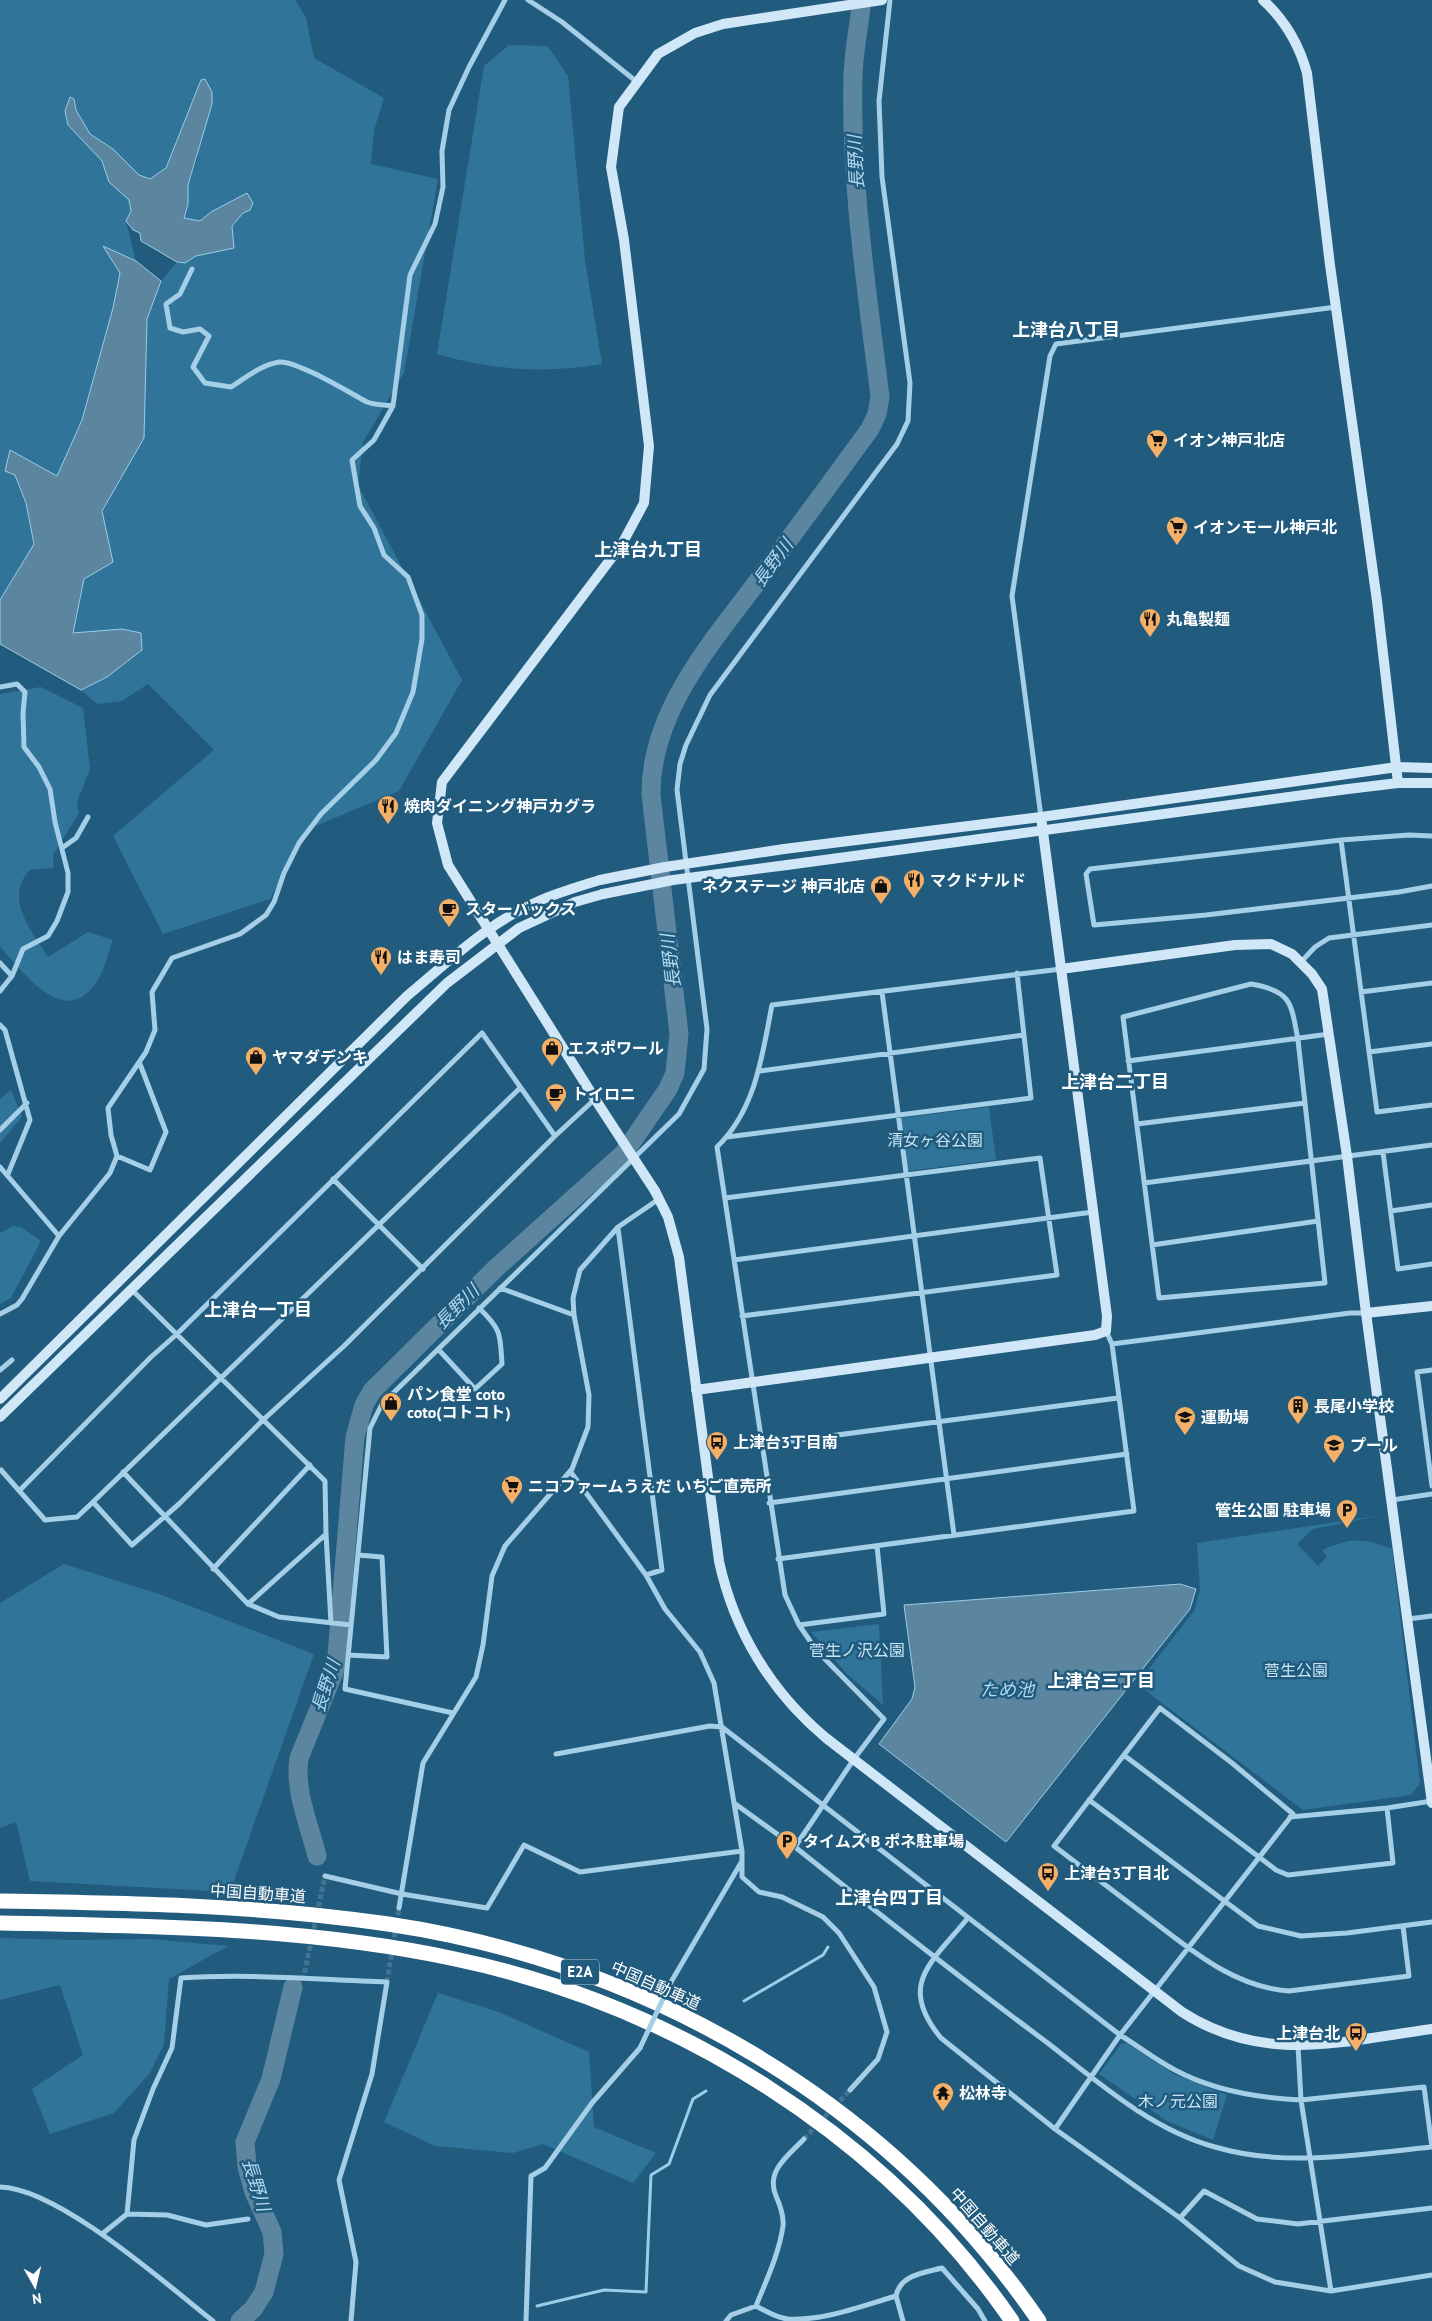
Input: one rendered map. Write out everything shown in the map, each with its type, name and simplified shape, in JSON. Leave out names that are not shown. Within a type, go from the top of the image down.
[{"type":"highway","name":"中国自動車道","points":[[0,1902],[187,1906],[325,1916],[391,1925],[516,1952],[633,1991],[741,2044],[793,2077],[890,2152],[934,2193],[986,2251],[1039,2321]]},
{"type":"highway","name":"E2A","points":[[0,1923],[262,1932],[388,1947],[512,1972],[619,2010],[674,2034],[728,2063],[777,2092],[826,2128],[874,2167],[918,2209],[967,2263],[1012,2321]]},
{"type":"street","points":[[0,1314],[17,1305],[22,1299],[58,1236],[110,1173],[117,1156],[111,1135],[108,1108],[140,1064],[155,1030],[152,992],[172,958],[240,934],[266,915],[274,902],[284,873],[299,843],[321,814],[376,760],[402,721],[413,692],[422,639],[422,615],[408,577],[384,555],[374,528],[360,506],[352,460],[374,440],[393,406],[410,276],[435,224],[444,187],[442,151],[449,110],[468,67],[505,0]]},
{"type":"street","points":[[528,0],[562,22],[637,82]]},
{"type":"street","points":[[882,0],[723,24],[695,33],[658,54],[618,107],[611,167],[624,240],[649,446],[644,503],[616,552],[442,782],[436,823],[448,865],[496,944],[657,1195],[668,1217],[676,1241],[719,1560],[727,1594],[757,1659],[791,1704],[814,1728],[1156,1991],[1192,2018],[1223,2034],[1254,2042],[1298,2046],[1432,2029]]},
{"type":"street","points":[[453,1713],[345,1688],[370,1428],[382,1404],[679,1114],[704,1069],[707,1029],[677,790],[683,754],[710,695],[897,444],[908,421],[910,383],[882,176],[879,101],[890,0]]},
{"type":"street","points":[[1264,0],[1291,34],[1301,53],[1307,72],[1336,307],[1377,601],[1398,784]]},
{"type":"street","points":[[192,269],[180,294],[166,304],[170,328],[183,332],[200,329],[209,336],[193,367],[206,383],[231,387],[256,371],[280,362],[302,368],[344,388],[369,403],[393,406]]},
{"type":"street","points":[[778,1559],[1134,1511],[1112,1344],[1106,1331],[1108,1316],[1012,596],[1050,356],[1056,344],[1336,307]]},
{"type":"street","points":[[0,687],[17,684],[25,692],[23,713],[24,747],[39,767],[50,790],[55,822],[68,873],[68,892],[57,921],[48,936],[23,949],[12,976],[0,991]]},
{"type":"street","points":[[0,1399],[407,996],[467,945],[541,900],[600,880],[665,867],[784,849],[1041,817],[1397,767],[1432,768]]},
{"type":"street","points":[[0,1417],[447,983],[519,928],[547,914],[603,894],[673,880],[1398,784],[1432,783]]},
{"type":"street","points":[[62,848],[76,838],[88,817]]},
{"type":"street","points":[[1432,836],[1409,835],[1341,840],[1090,869],[1086,874],[1094,925],[1206,915],[1432,886]]},
{"type":"street","points":[[1341,840],[1377,1112],[1432,1105]]},
{"type":"street","points":[[1301,962],[1315,947],[1329,938],[1432,925]]},
{"type":"street","points":[[795,1846],[854,1759],[884,1719],[823,1658],[799,1626],[785,1595],[769,1503],[717,1147],[728,1137],[749,1098],[760,1071],[772,1006],[1235,945],[1271,944],[1292,954],[1301,962],[1322,989],[1347,1156],[1366,1313],[1432,1802],[1290,1817]]},
{"type":"street","points":[[0,963],[12,976]]},
{"type":"street","points":[[728,1137],[1031,1098],[1017,973]]},
{"type":"street","points":[[1361,992],[1432,983]]},
{"type":"street","points":[[1251,984],[1272,988],[1291,1004],[1298,1040],[1325,1283],[1159,1298],[1123,1017],[1251,984]]},
{"type":"street","points":[[882,992],[954,1535]]},
{"type":"street","points":[[0,1025],[5,1030],[30,1120],[8,1174]]},
{"type":"street","points":[[20,1490],[151,1357],[178,1334],[482,1033],[555,1136]]},
{"type":"street","points":[[1128,1061],[1298,1040],[1329,1034]]},
{"type":"street","points":[[760,1071],[1024,1035]]},
{"type":"street","points":[[1370,1052],[1432,1044]]},
{"type":"street","points":[[117,1156],[150,1170],[166,1132],[140,1064]]},
{"type":"street","points":[[0,1470],[45,1520],[77,1517],[520,1088]]},
{"type":"street","points":[[92,1502],[132,1545],[165,1517],[263,1420],[344,1346],[555,1136],[595,1099]]},
{"type":"street","points":[[1137,1124],[1305,1103]]},
{"type":"street","points":[[0,1130],[27,1104]]},
{"type":"street","points":[[1144,1183],[1432,1146]]},
{"type":"street","points":[[1383,1152],[1398,1269],[1432,1264]]},
{"type":"street","points":[[725,1198],[1040,1158],[1049,1218],[1057,1275],[742,1316]]},
{"type":"street","points":[[0,1167],[8,1174],[58,1236]]},
{"type":"street","points":[[333,1179],[423,1269]]},
{"type":"street","points":[[399,1908],[423,1763],[476,1677],[484,1645],[492,1576],[505,1546],[570,1471],[588,1428],[589,1395],[574,1315],[573,1298],[580,1270],[618,1228],[657,1195]]},
{"type":"street","points":[[1391,1211],[1432,1205]]},
{"type":"street","points":[[734,1260],[1094,1212]]},
{"type":"street","points":[[1152,1245],[1318,1220]]},
{"type":"street","points":[[618,1228],[662,1570],[646,1575]]},
{"type":"street","points":[[500,1288],[574,1315]]},
{"type":"street","points":[[131,1289],[325,1481],[331,1623]]},
{"type":"street","points":[[1112,1344],[1350,1313],[1432,1306]]},
{"type":"street","points":[[438,1349],[476,1389],[502,1364],[500,1336],[496,1324],[479,1308]]},
{"type":"street","points":[[696,1390],[1096,1335],[1106,1331]]},
{"type":"street","points":[[0,1370],[12,1360]]},
{"type":"street","points":[[1432,1370],[1417,1372],[1432,1486]]},
{"type":"street","points":[[761,1445],[1118,1398]]},
{"type":"street","points":[[1425,1434],[1432,1433]]},
{"type":"street","points":[[769,1503],[1127,1454]]},
{"type":"street","points":[[212,1569],[310,1465]]},
{"type":"street","points":[[570,1471],[646,1575],[665,1609],[700,1652],[714,1684],[742,1851],[742,1877],[759,1892],[782,1897],[823,1917],[839,1933],[874,1987],[887,2032],[878,2059],[850,2090]]},
{"type":"street","points":[[123,1472],[212,1569],[248,1604],[279,1617],[351,1625]]},
{"type":"street","points":[[1392,1500],[1432,1494]]},
{"type":"street","points":[[248,1604],[326,1534]]},
{"type":"street","points":[[799,1626],[884,1614],[877,1546]]},
{"type":"street","points":[[348,1655],[387,1657],[382,1557],[358,1555]]},
{"type":"street","points":[[1408,1619],[1432,1616]]},
{"type":"street","points":[[1055,2129],[1120,2035],[1156,1991],[1189,1948],[1224,1902],[1293,1814],[1240,1769],[1160,1708],[1054,1846],[1189,1948],[1239,1979],[1273,1990],[1289,1991],[1409,1976],[1403,1926]]},
{"type":"street","points":[[556,1754],[710,1726],[722,1728],[967,1919],[1120,2035],[1175,2070],[1228,2091],[1301,2100],[1424,2087],[1432,2147],[1309,2159],[1271,2159],[1214,2147],[1163,2127],[1092,2077],[934,1959],[795,1846],[734,1803]]},
{"type":"street","points":[[1125,1756],[1276,1870],[1288,1875],[1393,1863],[1387,1808]]},
{"type":"street","points":[[1089,1800],[1258,1926],[1301,1936],[1432,1922]]},
{"type":"street","points":[[325,1876],[402,1894],[487,1908],[524,1845],[580,1872],[742,1851]]},
{"type":"street","points":[[526,2321],[531,2176],[545,2168],[592,2103],[640,2048],[671,1982],[743,1858]]},
{"type":"street","points":[[967,1919],[934,1959],[919,1987],[921,2007],[929,2024],[941,2038],[1055,2129],[1180,2218],[1239,2266],[1274,2282],[1332,2291],[1432,2275]]},
{"type":"street","points":[[127,2214],[134,2140],[153,2089],[172,2048],[181,1978],[230,1975],[302,1980],[387,1982],[372,2074],[339,2180],[356,2262],[351,2321]]},
{"type":"street","points":[[1298,2046],[1301,2100],[1309,2159],[1332,2291]]},
{"type":"street","points":[[756,2306],[773,2264],[783,2224],[781,2208],[774,2191],[774,2176],[778,2166],[804,2139]]},
{"type":"street","points":[[0,2187],[14,2187],[46,2200],[102,2234],[213,2321]]},
{"type":"street","points":[[1180,2218],[1204,2191],[1258,2220],[1298,2224],[1432,2208]]},
{"type":"street","points":[[102,2234],[127,2214],[167,2214],[206,2225],[248,2220]]},
{"type":"street","points":[[903,2321],[896,2296],[898,2288],[911,2276],[942,2268],[978,2308],[985,2321]]},
{"type":"street","points":[[726,2321],[731,2315],[756,2306],[788,2319],[830,2318],[852,2309],[896,2296]]},
{"type":"green space","points":[[0,0],[295,0],[306,17],[314,58],[384,98],[374,130],[371,164],[438,179],[404,373],[363,442],[358,485],[462,680],[399,791],[306,830],[270,899],[163,934],[113,836],[214,750],[148,684],[122,701],[97,704],[81,690],[107,677],[122,629],[73,633],[84,579],[113,562],[102,511],[144,438],[147,319],[161,281],[177,262],[185,263],[196,256],[211,252],[243,213],[211,212],[200,222],[184,218],[188,204],[188,185],[198,157],[201,81],[166,168],[150,179],[139,175],[113,149],[90,134],[76,110],[74,99],[70,97],[67,103],[102,161],[109,182],[129,200],[131,211],[126,221],[136,261],[104,247],[120,273],[113,308],[82,420],[57,476],[10,451],[15,475],[26,503],[34,545],[0,600]]},
{"type":"green space","points":[[509,45],[548,46],[568,76],[585,260],[602,364],[560,369],[519,369],[478,364],[437,354],[484,66]]},
{"type":"green space","points":[[41,687],[83,708],[90,769],[77,802],[79,813],[53,855],[54,868],[30,870],[22,881],[19,892],[23,914],[48,957],[88,932],[113,940],[104,968],[96,983],[83,996],[70,1001],[57,999],[44,992],[0,947],[0,694]]},
{"type":"green space","points":[[11,1090],[22,1117],[0,1143],[0,1099]]},
{"type":"green space","name":"清女ヶ谷公園","points":[[989,1107],[996,1160],[907,1171],[901,1118]]},
{"type":"green space","points":[[13,1226],[21,1227],[41,1241],[11,1298],[0,1304],[0,1233]]},
{"type":"green space","name":"菅生公園","points":[[1383,1515],[1313,1529],[1297,1544],[1318,1566],[1327,1557],[1322,1550],[1349,1541],[1372,1542],[1392,1549],[1420,1783],[1411,1795],[1303,1810],[1137,1684],[1194,1611],[1200,1590],[1197,1543]]},
{"type":"green space","points":[[64,1564],[159,1594],[314,1654],[230,1892],[30,1881],[16,1822],[0,1828],[0,1603]]},
{"type":"green space","name":"菅生ノ沢公園","points":[[879,1624],[883,1705],[846,1673],[811,1632]]},
{"type":"green space","points":[[0,1938],[72,1940],[151,1939],[228,1946],[169,1979],[164,2044],[150,2073],[114,2113],[50,2134],[32,2089],[83,2055],[60,1985],[0,2000]]},
{"type":"green space","points":[[438,1993],[499,2012],[589,2052],[594,2127],[656,2153],[633,2183],[543,2144],[513,2153],[435,2146],[384,2122]]},
{"type":"green space","name":"木ノ元公園","points":[[1126,2043],[1174,2074],[1227,2095],[1213,2140],[1167,2121],[1099,2074],[1121,2044]]},
{"type":"water","points":[[205,79],[212,92],[212,104],[188,185],[188,204],[184,218],[200,221],[211,212],[247,193],[253,203],[250,210],[243,213],[232,226],[234,248],[196,256],[185,263],[177,262],[141,241],[140,233],[133,230],[126,221],[131,211],[129,200],[109,182],[102,161],[68,125],[65,111],[70,97],[74,99],[76,110],[90,134],[113,149],[139,175],[150,179],[166,168],[201,80]]},
{"type":"water","points":[[103,246],[136,261],[161,281],[147,319],[144,438],[102,511],[113,562],[84,579],[73,633],[122,629],[141,633],[142,650],[107,677],[81,690],[0,644],[0,600],[34,544],[26,503],[15,475],[5,471],[10,450],[57,476],[82,420],[113,308],[120,273]]},
{"type":"water","name":"ため池","points":[[1180,1584],[1196,1589],[1190,1609],[1006,1842],[879,1744],[912,1699],[915,1687],[904,1605]]},
{"type":"waterway","name":"長野川","points":[[317,1856],[300,1795],[299,1758],[336,1667],[355,1437],[364,1405],[372,1391],[496,1268],[624,1153],[668,1089],[675,1073],[679,1034],[651,795],[654,763],[661,733],[689,676],[707,649],[870,429],[877,414],[880,397],[860,236],[854,156],[853,75],[862,0]]},
{"type":"waterway","points":[[744,2001],[823,1955],[828,1947]]},
{"type":"waterway","name":"長野川","points":[[240,2321],[253,2309],[264,2292],[274,2254],[272,2232],[254,2192],[247,2167],[245,2142],[271,2079],[293,1987]]},
{"type":"waterway","points":[[537,2306],[604,2290],[646,2292],[651,2175],[669,2164],[693,2099],[706,2091]]},
{"type":"tunnel","points":[[303,1980],[325,1876]]},
{"type":"tunnel","points":[[387,1982],[399,1908]]},
{"type":"tunnel","points":[[804,2139],[850,2090]]},
{"type":"place","name":"イオン神戸北店","points":[[1157,459]]},
{"type":"place","name":"イオンモール神戸北","points":[[1177,546]]},
{"type":"place","name":"丸亀製麺","points":[[1150,638]]},
{"type":"place","name":"焼肉ダイニング神戸カグラ","points":[[388,825]]},
{"type":"place","name":"マクドナルド","points":[[914,899]]},
{"type":"place","name":"ネクステージ 神戸北店","points":[[881,905]]},
{"type":"place","name":"スターバックス","points":[[449,928]]},
{"type":"place","name":"はま寿司","points":[[381,976]]},
{"type":"place","name":"エスポワール","points":[[552,1067]]},
{"type":"place","name":"ヤマダデンキ","points":[[256,1076]]},
{"type":"place","name":"トイロニ","points":[[556,1113]]},
{"type":"place","name":"パン食堂 coto coto(コトコト)","points":[[391,1422]]},
{"type":"place","name":"長尾小学校","points":[[1298,1425]]},
{"type":"place","name":"運動場","points":[[1185,1436]]},
{"type":"place","name":"上津台3丁目南","points":[[717,1461]]},
{"type":"place","name":"プール","points":[[1334,1464]]},
{"type":"place","name":"ニコファームうえだ いちご直売所","points":[[512,1505]]},
{"type":"place","name":"管生公園 駐車場","points":[[1347,1529]]},
{"type":"place","name":"タイムズ B ポネ駐車場","points":[[787,1860]]},
{"type":"place","name":"上津台3丁目北","points":[[1048,1892]]},
{"type":"place","name":"上津台北","points":[[1356,2052]]},
{"type":"place","name":"松林寺","points":[[943,2112]]},
{"type":"district","name":"上津台八丁目","points":[[1066,330]]},
{"type":"district","name":"上津台九丁目","points":[[648,550]]},
{"type":"district","name":"上津台二丁目","points":[[1115,1082]]},
{"type":"district","name":"上津台一丁目","points":[[258,1310]]},
{"type":"district","name":"上津台三丁目","points":[[1101,1681]]},
{"type":"district","name":"上津台四丁目","points":[[889,1898]]}]
